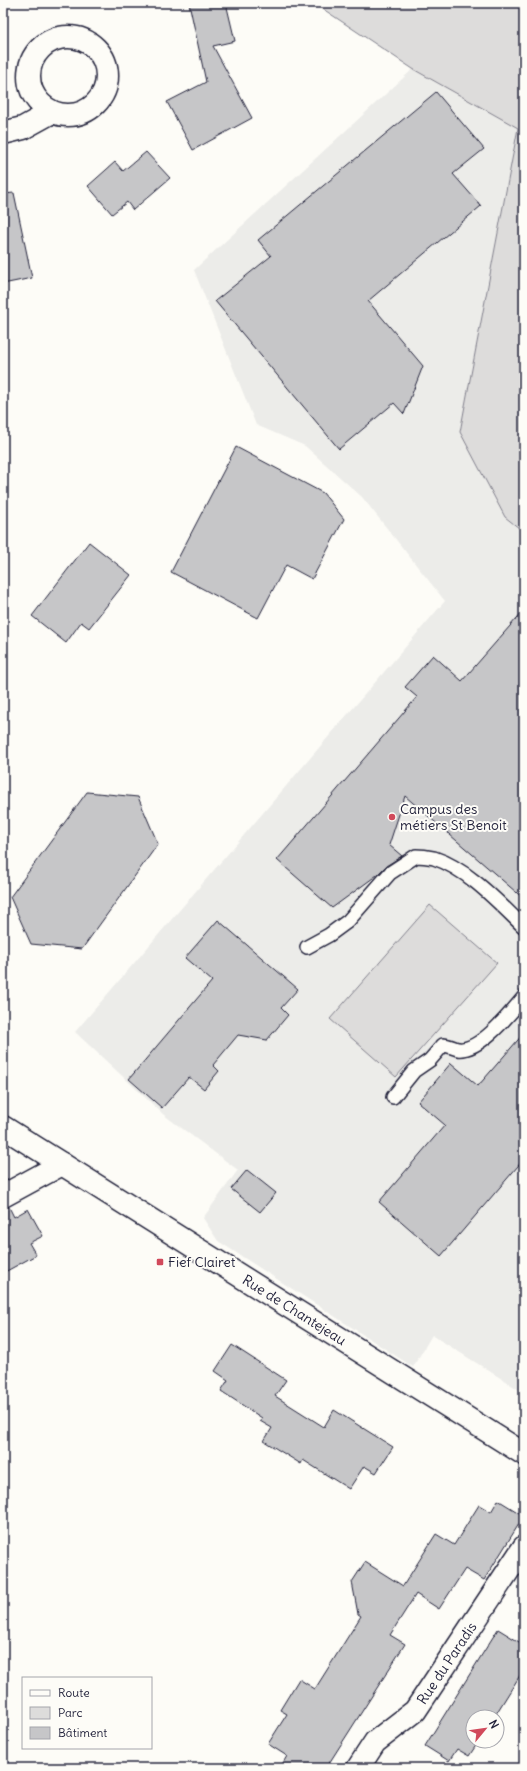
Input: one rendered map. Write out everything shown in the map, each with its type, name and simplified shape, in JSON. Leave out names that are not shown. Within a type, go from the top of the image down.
[{"type":"street","points":[[3,133],[23,128],[52,112]]},
{"type":"street","name":"Rue de Chantejeau","points":[[3,1127],[524,1454]]},
{"type":"street","points":[[3,1196],[62,1164]]},
{"type":"street","name":"Rue du Paradis","points":[[358,1768],[374,1742],[415,1711],[524,1546]]},
{"type":"lane","points":[[307,947],[329,935],[348,921],[390,873],[416,856],[434,858],[458,869],[493,898],[524,927]]},
{"type":"lane","points":[[393,1097],[414,1071],[430,1060],[443,1045],[459,1049],[473,1045],[489,1036],[524,997]]},
{"type":"shaded area","name":"Campus des métiers St Benoit","points":[[413,69],[518,127],[460,432],[505,517],[524,532],[524,1393],[432,1335],[413,1367],[218,1241],[203,1218],[238,1170],[164,1115],[75,1032],[445,601],[362,497],[305,446],[256,425],[194,270]]},
{"type":"green space","points":[[314,3],[524,3],[524,532],[505,517],[460,432],[518,128],[413,69]]},
{"type":"green space","points":[[430,905],[497,963],[396,1077],[330,1019]]},
{"type":"building","points":[[189,3],[226,3],[235,41],[213,46],[252,118],[193,150],[167,102],[206,82]]},
{"type":"building","points":[[436,92],[484,149],[453,174],[481,206],[368,301],[423,366],[404,414],[394,403],[339,449],[215,301],[271,256],[258,240]]},
{"type":"building","points":[[146,152],[170,178],[133,210],[127,202],[112,214],[88,186],[115,162],[123,171]]},
{"type":"building","points":[[14,193],[32,278],[3,284],[3,194]]},
{"type":"building","points":[[236,447],[323,493],[344,519],[312,579],[286,565],[258,618],[171,572]]},
{"type":"building","points":[[89,542],[131,575],[89,628],[81,622],[66,643],[32,616]]},
{"type":"building","points":[[524,610],[524,899],[405,796],[389,845],[402,856],[386,866],[377,875],[332,908],[277,860],[417,697],[405,687],[433,655],[462,681]]},
{"type":"building","points":[[87,792],[138,797],[158,844],[82,949],[31,944],[10,897]]},
{"type":"building","points":[[218,920],[298,989],[281,1008],[288,1015],[267,1040],[238,1035],[213,1065],[219,1071],[204,1089],[189,1077],[162,1108],[129,1079],[212,981],[185,958]]},
{"type":"building","points":[[524,1033],[524,1159],[441,1256],[379,1202],[445,1125],[418,1102],[451,1063],[478,1086]]},
{"type":"building","points":[[247,1170],[276,1193],[260,1212],[231,1189]]},
{"type":"building","points":[[9,1207],[14,1217],[28,1209],[43,1236],[29,1243],[36,1255],[3,1273],[3,1208]]},
{"type":"building","points":[[232,1345],[286,1380],[275,1396],[324,1427],[334,1410],[393,1447],[376,1473],[364,1466],[349,1489],[303,1460],[301,1464],[264,1441],[272,1428],[260,1421],[262,1418],[221,1391],[228,1380],[215,1371]]},
{"type":"building","points":[[498,1500],[524,1516],[484,1580],[465,1569],[439,1609],[416,1594],[390,1635],[405,1644],[326,1768],[280,1768],[287,1756],[268,1744],[287,1714],[280,1710],[299,1679],[315,1689],[361,1616],[358,1614],[352,1582],[365,1562],[403,1586],[436,1534],[454,1545],[479,1505],[491,1512]]},
{"type":"building","points":[[498,1629],[524,1645],[524,1669],[499,1709],[465,1709],[465,1749],[474,1749],[469,1756],[457,1749],[449,1761],[425,1746]]},
{"type":"place","name":"Campus des métiers St Benoit","points":[[392,817]]},
{"type":"place","name":"Fief Clairet","points":[[160,1262]]}]
